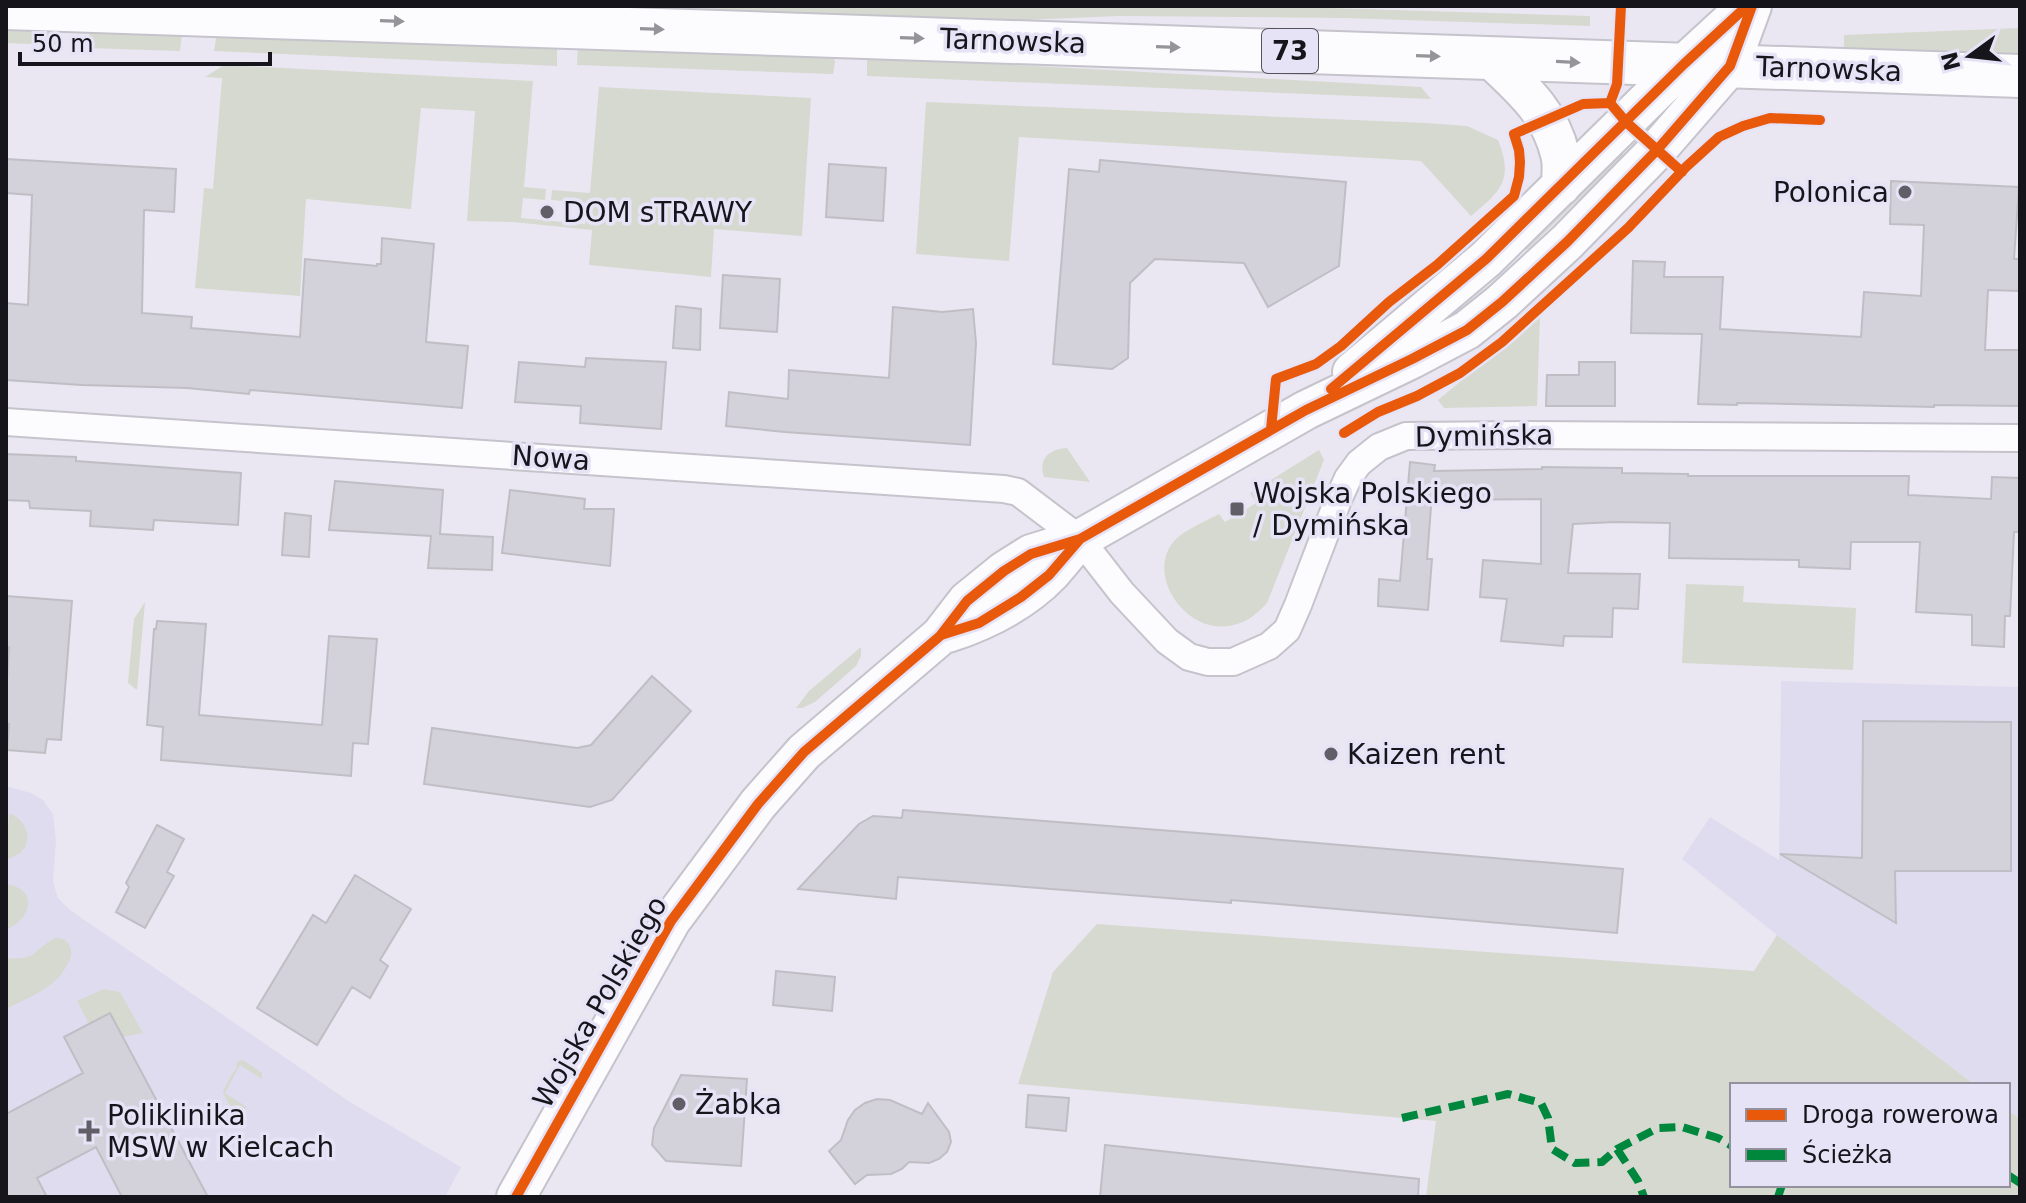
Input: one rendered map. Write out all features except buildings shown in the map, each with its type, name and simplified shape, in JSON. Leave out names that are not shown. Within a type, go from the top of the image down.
[{"type":"main road","name":"Tarnowska","points":[[6,8],[2020,76]]},
{"type":"street","name":"Wojska Polskiego","points":[[1306,410],[1486,259],[1684,64],[1750,6]]},
{"type":"street","name":"Wojska Polskiego","points":[[516,1197],[671,921],[758,804],[804,752],[940,636],[967,601],[1004,571],[1031,554],[1080,539],[1306,410],[1467,330],[1567,242],[1657,150],[1730,66],[1750,6]]},
{"type":"street","points":[[1490,58],[1537,104],[1561,156],[1561,186]]},
{"type":"street","name":"Nowa","points":[[6,422],[1004,489],[1018,492],[1080,539]]},
{"type":"street","name":"Dymińska","points":[[1080,539],[1122,593],[1167,641],[1189,657],[1208,662],[1233,662],[1269,646],[1287,630],[1348,478],[1359,463],[1379,447],[1406,436],[2020,438]]},
{"type":"shaded area","points":[[590,6],[1264,6],[1590,16],[1590,26],[1344,18],[1118,16],[1024,20]]},
{"type":"shaded area","points":[[6,27],[51,29],[57,45],[6,43]]},
{"type":"shaded area","points":[[2020,28],[2020,57],[1844,52],[1844,35]]},
{"type":"shaded area","points":[[90,30],[182,34],[180,51],[87,48]]},
{"type":"shaded area","points":[[217,33],[557,45],[557,66],[214,51]]},
{"type":"shaded area","points":[[578,45],[831,55],[835,61],[833,74],[577,65]]},
{"type":"shaded area","points":[[867,57],[1421,87],[1431,99],[867,76]]},
{"type":"shaded area","points":[[224,65],[533,81],[524,187],[546,189],[545,200],[523,198],[521,218],[585,224],[587,203],[551,200],[552,190],[590,193],[599,87],[811,98],[802,236],[714,229],[711,277],[589,265],[592,230],[467,221],[475,111],[421,108],[411,209],[306,199],[300,296],[195,288],[204,188],[213,189],[222,78],[205,77]]},
{"type":"shaded area","points":[[926,102],[1467,126],[1498,140],[1505,165],[1504,175],[1497,192],[1471,216],[1421,161],[1019,137],[1009,261],[916,254]]},
{"type":"shaded area","points":[[1616,148],[1624,155],[1528,249],[1519,247]]},
{"type":"shaded area","points":[[1540,316],[1537,406],[1444,408],[1438,400]]},
{"type":"shaded area","points":[[1067,448],[1090,482],[1044,477],[1046,456],[1055,450]]},
{"type":"shaded area","points":[[1319,450],[1324,460],[1267,603],[1245,621],[1223,627],[1202,623],[1185,611],[1172,595],[1165,576],[1166,556],[1176,539],[1219,514],[1225,522],[1256,503],[1250,493]]},
{"type":"shaded area","points":[[1686,584],[1744,586],[1743,602],[1856,608],[1853,670],[1682,663]]},
{"type":"shaded area","points":[[145,602],[137,690],[128,683],[134,619]]},
{"type":"shaded area","points":[[861,647],[856,666],[815,702],[796,708],[809,691]]},
{"type":"shaded area","points":[[1781,681],[2020,687],[2020,1119],[2010,1112],[2010,1083],[1972,1083],[1682,859],[1710,817],[1779,860]]},
{"type":"shaded area","points":[[6,786],[43,800],[53,814],[56,841],[53,882],[58,898],[70,910],[350,1102],[461,1167],[445,1197],[6,1197]]},
{"type":"shaded area","points":[[9,813],[23,824],[27,838],[22,852],[6,859]]},
{"type":"shaded area","points":[[6,884],[24,892],[28,905],[22,919],[6,930]]},
{"type":"shaded area","points":[[1097,924],[1754,971],[1777,935],[1972,1083],[1730,1083],[1730,1187],[2010,1187],[2010,1112],[2020,1119],[2020,1197],[1426,1197],[1436,1121],[1018,1084],[1053,972]]},
{"type":"shaded area","points":[[55,938],[66,941],[71,952],[62,973],[41,992],[6,1009],[6,958],[24,958],[34,954]]},
{"type":"shaded area","points":[[104,989],[120,992],[143,1033],[123,1037],[110,1013],[89,1024],[77,1001]]},
{"type":"shaded area","points":[[243,1060],[262,1073],[262,1079],[240,1065],[225,1093],[247,1107],[238,1111],[230,1105],[223,1091],[238,1061]]},
{"type":"marked path","points":[[1402,1118],[1508,1094],[1541,1103],[1548,1118],[1552,1149],[1575,1163],[1602,1162],[1617,1149],[1658,1128],[1682,1127],[1730,1145]]},
{"type":"marked path","points":[[1617,1149],[1638,1181],[1644,1197]]},
{"type":"marked path","points":[[2010,1176],[2020,1183]]},
{"type":"marked path","points":[[1778,1197],[1781,1187]]},
{"type":"cycle path","points":[[1621,6],[1617,84],[1610,103],[1626,122],[1682,172]]},
{"type":"cycle path","points":[[1331,389],[1486,259],[1747,6]]},
{"type":"cycle path","points":[[516,1197],[671,921],[758,804],[804,752],[940,636],[967,601],[1004,571],[1031,554],[1080,539],[1306,410],[1467,330],[1567,242],[1657,150],[1730,66],[1752,6]]},
{"type":"cycle path","points":[[1271,429],[1276,379],[1316,364],[1341,346],[1514,196],[1520,162],[1514,134],[1583,104],[1610,103]]},
{"type":"cycle path","points":[[1344,433],[1378,412],[1460,373],[1502,342],[1628,228],[1719,137],[1770,118],[1820,120]]},
{"type":"cycle path","points":[[941,635],[979,623],[1021,597],[1049,575],[1080,539]]},
{"type":"place","name":"Polonica","points":[[1905,192]]},
{"type":"place","name":"DOM sTRAWY","points":[[547,212]]},
{"type":"place","name":"Wojska Polskiego / Dymińska","points":[[1237,509]]},
{"type":"place","name":"Kaizen rent","points":[[1331,754]]},
{"type":"place","name":"Żabka","points":[[679,1104]]},
{"type":"place","name":"Poliklinika MSW w Kielcach","points":[[89,1131]]}]
